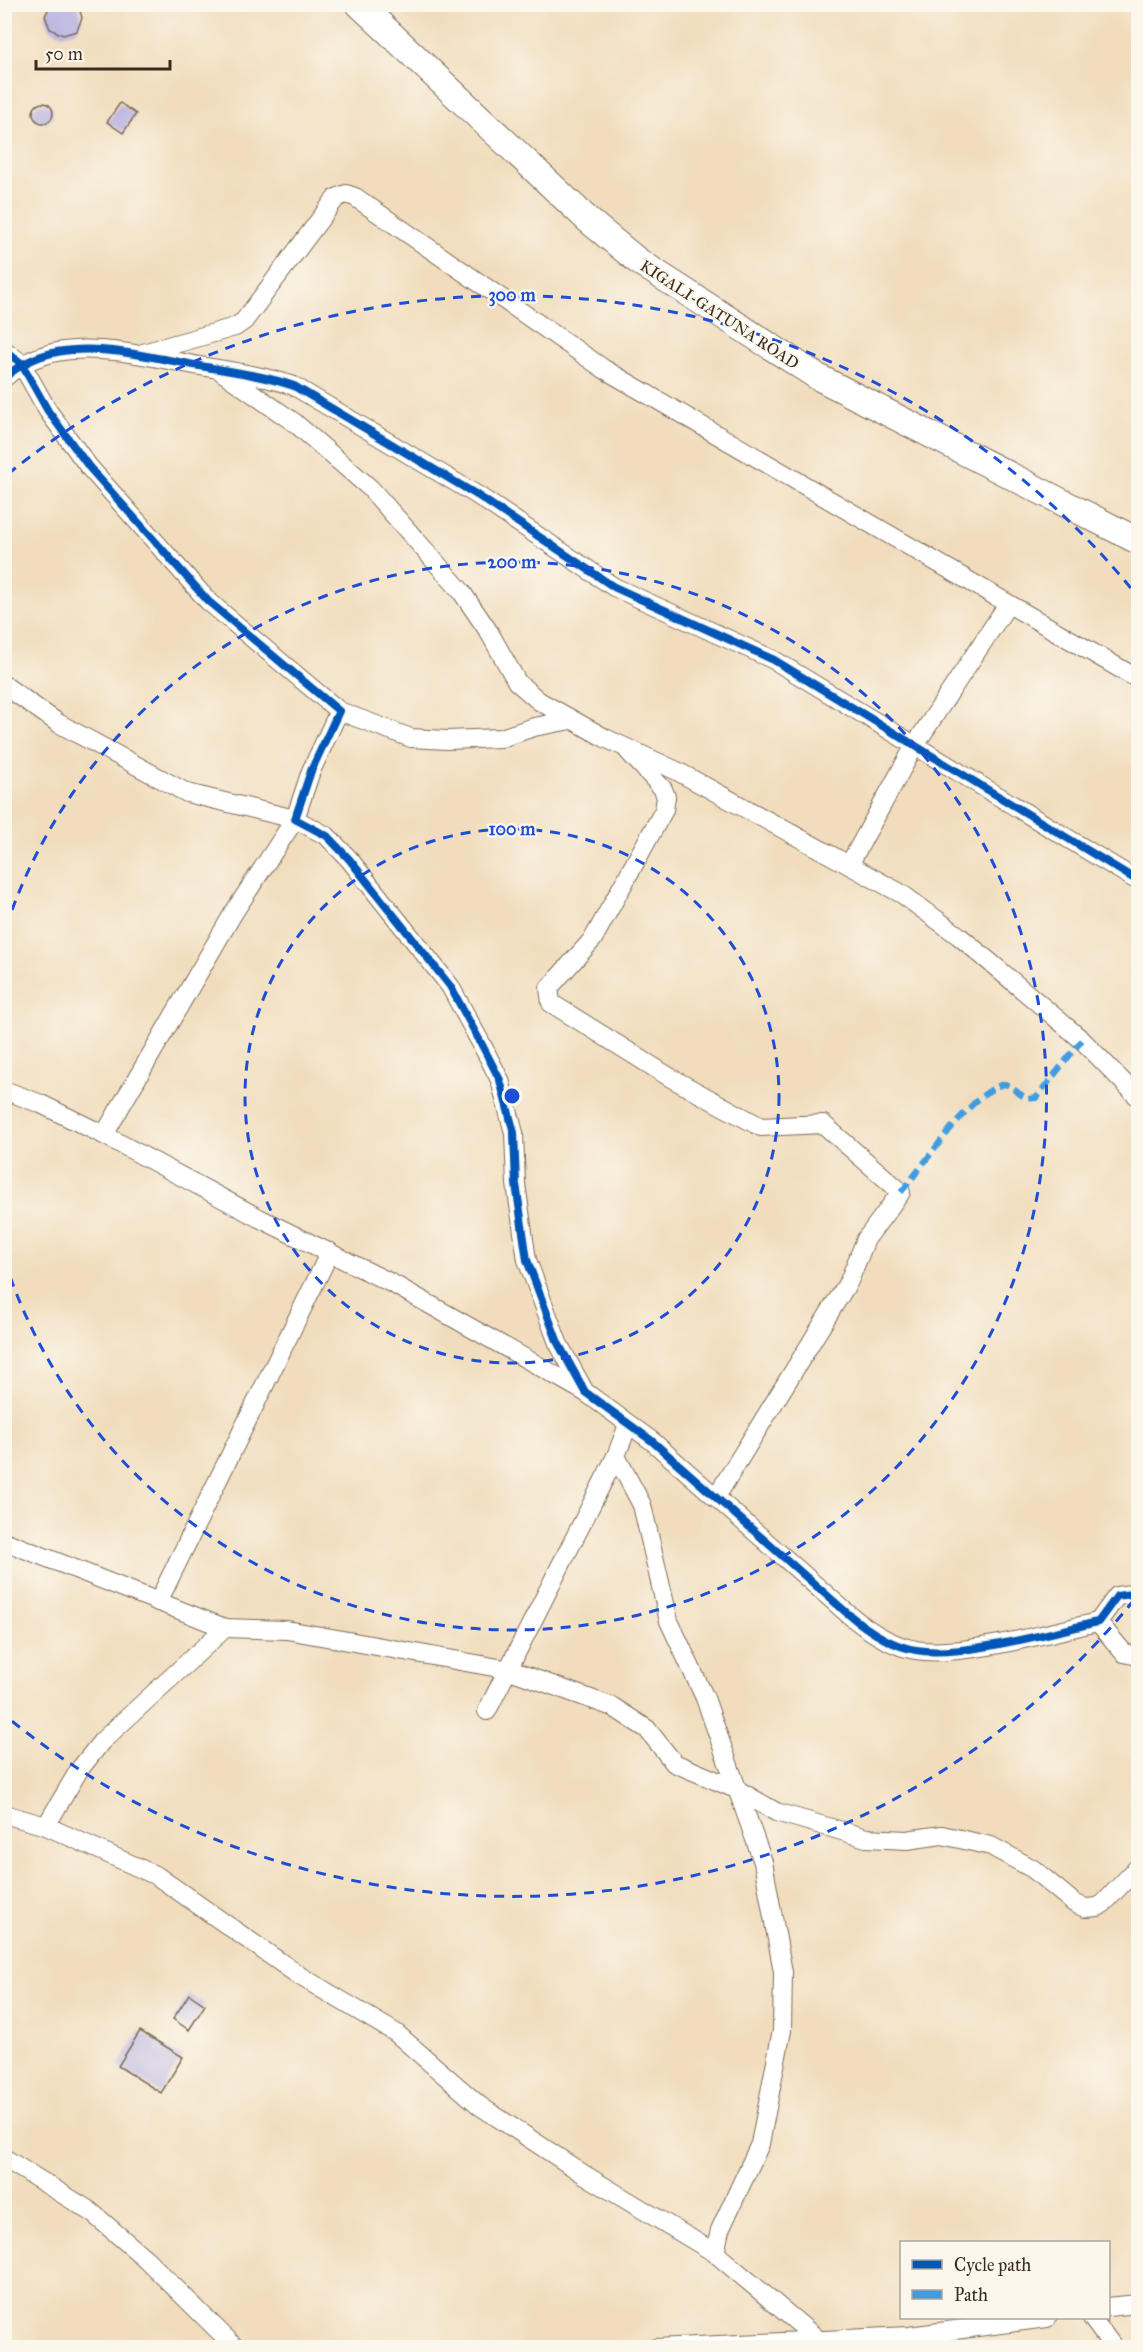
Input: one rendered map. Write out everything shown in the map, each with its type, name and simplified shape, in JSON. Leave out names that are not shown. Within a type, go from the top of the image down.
[{"type":"highway","name":"KIGALI-GATUNA ROAD","points":[[359,4],[588,220],[638,261],[818,377],[1138,541]]},
{"type":"street","points":[[136,355],[235,327],[244,321],[336,198],[346,194],[355,197],[604,369],[1138,679]]},
{"type":"street","points":[[4,350],[21,363],[48,411],[83,460],[208,601],[339,711],[411,738],[447,740],[501,738],[534,727],[571,720]]},
{"type":"street","points":[[4,378],[21,363],[56,352],[85,350],[136,355],[218,369],[273,379],[294,386],[477,495],[614,587],[774,660],[1138,881]]},
{"type":"street","points":[[218,369],[295,423],[370,488],[461,591],[489,632],[517,682],[539,701],[571,720],[677,771],[902,894],[959,936],[1082,1040],[1138,1096]]},
{"type":"street","points":[[849,865],[915,745],[1008,604]]},
{"type":"street","points":[[4,685],[58,723],[187,793],[295,819],[327,836],[349,859],[450,986],[500,1080],[514,1133],[516,1184],[527,1260],[558,1343],[585,1392]]},
{"type":"street","points":[[104,1135],[234,912],[295,819],[311,771],[339,711]]},
{"type":"street","points":[[623,745],[663,789],[666,797],[664,810],[593,939],[549,988],[551,1003],[670,1078],[761,1127],[823,1124],[900,1192],[866,1239],[849,1281],[716,1497]]},
{"type":"street","points":[[4,1090],[41,1104],[104,1135],[259,1218],[330,1252],[585,1392],[652,1441],[856,1621],[884,1638],[908,1648],[951,1650],[1098,1622],[1118,1596],[1138,1593]]},
{"type":"street","points":[[158,1602],[330,1252]]},
{"type":"street","points":[[487,1711],[510,1670],[616,1455],[628,1425]]},
{"type":"street","points":[[616,1455],[642,1505],[669,1621],[705,1698],[763,1862],[783,1972],[782,2030],[760,2144],[720,2230],[715,2253]]},
{"type":"street","points":[[4,1541],[225,1628],[287,1630],[510,1670],[613,1707],[647,1729],[674,1763],[736,1790],[776,1812],[866,1838],[907,1840],[942,1835],[991,1846],[1033,1869],[1074,1903],[1085,1908],[1098,1907],[1104,1903],[1138,1867]]},
{"type":"street","points":[[1098,1622],[1124,1653],[1138,1656]]},
{"type":"street","points":[[46,1826],[79,1770],[102,1742],[225,1628]]},
{"type":"street","points":[[4,1814],[46,1826],[157,1876],[300,1976],[396,2033],[480,2106],[585,2175],[715,2253],[825,2344]]},
{"type":"street","points":[[4,2158],[90,2211],[146,2259],[237,2348]]},
{"type":"street","points":[[1110,2307],[1138,2304]]},
{"type":"street","points":[[655,2348],[825,2344],[1039,2319]]},
{"type":"street","points":[[1093,2319],[1114,2348]]},
{"type":"building","points":[[51,4],[78,4],[82,18],[77,31],[63,35],[50,29],[45,16]]},
{"type":"building","points":[[43,103],[50,106],[53,113],[50,120],[43,123],[36,120],[33,113],[36,106]]},
{"type":"building","points":[[120,103],[136,114],[123,133],[107,122]]},
{"type":"building","points":[[189,1994],[205,2005],[189,2030],[173,2019]]},
{"type":"building","points":[[140,2031],[183,2057],[161,2093],[118,2066]]},
{"type":"marked path","points":[[901,1192],[950,1129],[979,1098],[993,1088],[1006,1084],[1027,1099],[1036,1098],[1082,1040]]},
{"type":"cycle path","points":[[4,350],[21,363],[48,411],[89,467],[208,601],[339,711],[311,771],[295,819],[327,836],[349,859],[450,986],[500,1080],[514,1133],[516,1184],[527,1260],[558,1343],[585,1392],[652,1441],[854,1619],[870,1631],[897,1645],[935,1652],[981,1647],[1032,1637],[1098,1622],[1117,1596],[1138,1593]]},
{"type":"cycle path","points":[[4,378],[22,365],[42,356],[74,350],[108,350],[257,376],[294,386],[477,495],[614,587],[774,660],[1138,881]]}]
